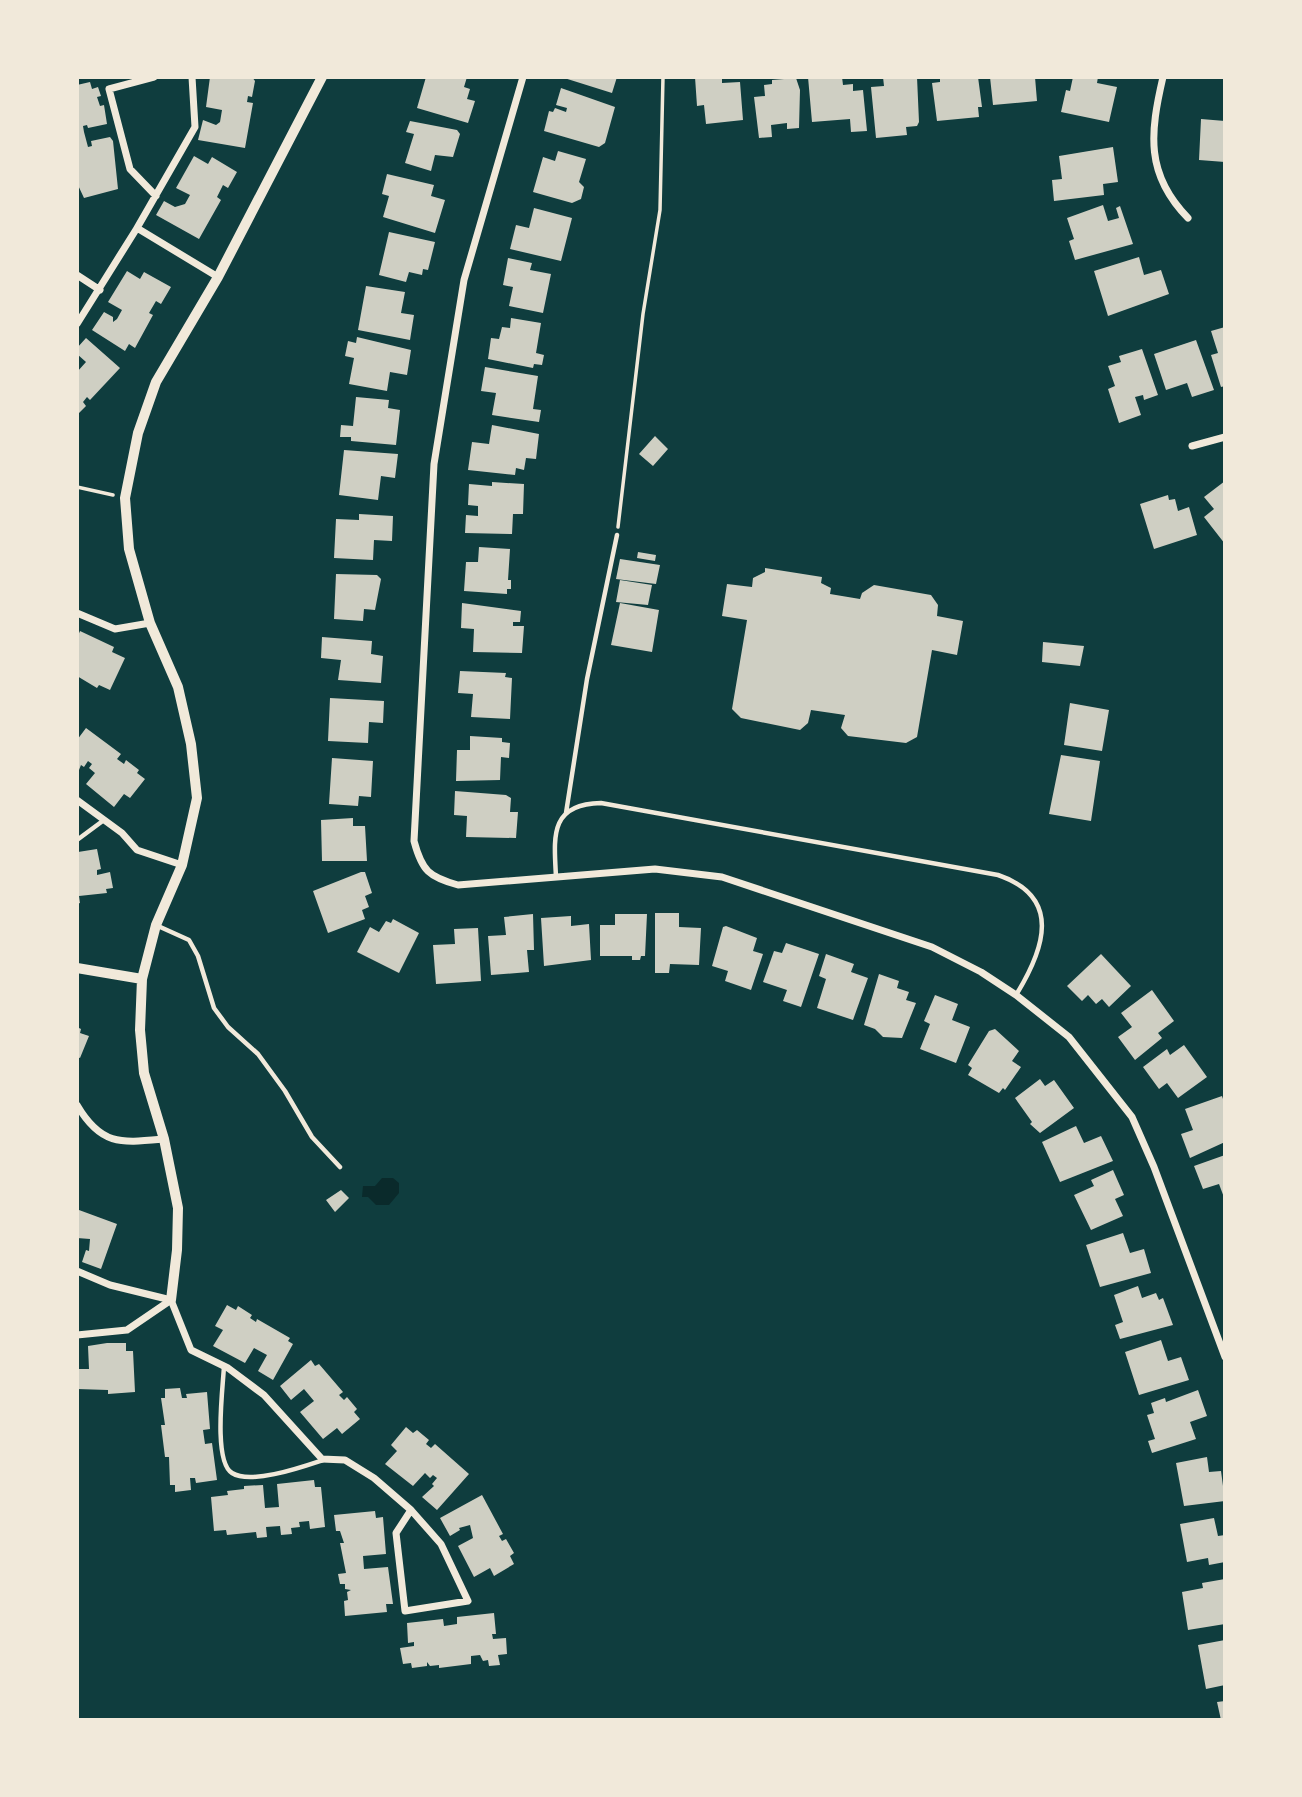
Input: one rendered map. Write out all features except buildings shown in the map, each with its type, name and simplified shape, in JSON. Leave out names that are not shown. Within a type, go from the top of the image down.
[{"type":"street","points":[[154,77],[109,89],[130,169],[156,196]]},
{"type":"street","points":[[77,324],[100,290],[195,127],[192,77]]},
{"type":"street","points":[[321,77],[218,277],[156,382],[138,433],[125,498],[129,550],[150,624],[178,687],[191,744],[197,798],[182,865],[156,925],[142,979],[144,1073],[164,1139],[178,1208],[177,1250],[171,1300],[191,1350],[224,1366],[264,1395],[322,1459],[345,1460],[411,1510],[441,1544],[468,1601],[405,1611],[396,1533],[411,1510]]},
{"type":"street","points":[[523,77],[464,280],[434,464],[414,841],[420,863],[436,879],[458,886],[655,869],[722,877],[932,947],[981,972],[1016,995],[1069,1037],[1132,1117],[1154,1167],[1225,1357]]},
{"type":"street","points":[[1163,77],[1154,117],[1154,153],[1168,197],[1188,218]]},
{"type":"street","points":[[137,228],[218,277]]},
{"type":"street","points":[[77,275],[100,290]]},
{"type":"street","points":[[1192,446],[1225,437]]},
{"type":"street","points":[[77,613],[115,629],[150,624]]},
{"type":"street","points":[[77,800],[105,820],[137,850],[182,865]]},
{"type":"street","points":[[77,968],[142,979]]},
{"type":"street","points":[[77,1105],[99,1134],[123,1143],[164,1139]]},
{"type":"street","points":[[77,1271],[110,1285],[171,1300]]},
{"type":"street","points":[[77,1335],[127,1331],[171,1300]]},
{"type":"lane","points":[[556,878],[556,830],[566,813],[587,679],[617,535]]},
{"type":"lane","points":[[566,813],[587,803],[601,803],[1010,879],[1031,892],[1041,917],[1038,952],[1031,971],[1016,995]]},
{"type":"lane","points":[[77,840],[105,820]]},
{"type":"lane","points":[[156,925],[189,940],[198,956],[214,1008],[228,1027],[258,1054],[285,1091],[312,1137],[340,1167]]},
{"type":"lane","points":[[224,1366],[220,1423],[223,1461],[230,1472],[242,1477],[288,1472],[327,1459]]},
{"type":"path","points":[[617,535],[643,314],[660,210],[663,77]]},
{"type":"path","points":[[77,487],[125,498]]},
{"type":"water","points":[[382,1178],[393,1178],[399,1183],[399,1193],[389,1205],[376,1205],[368,1197],[362,1197],[363,1186],[375,1186]]}]
